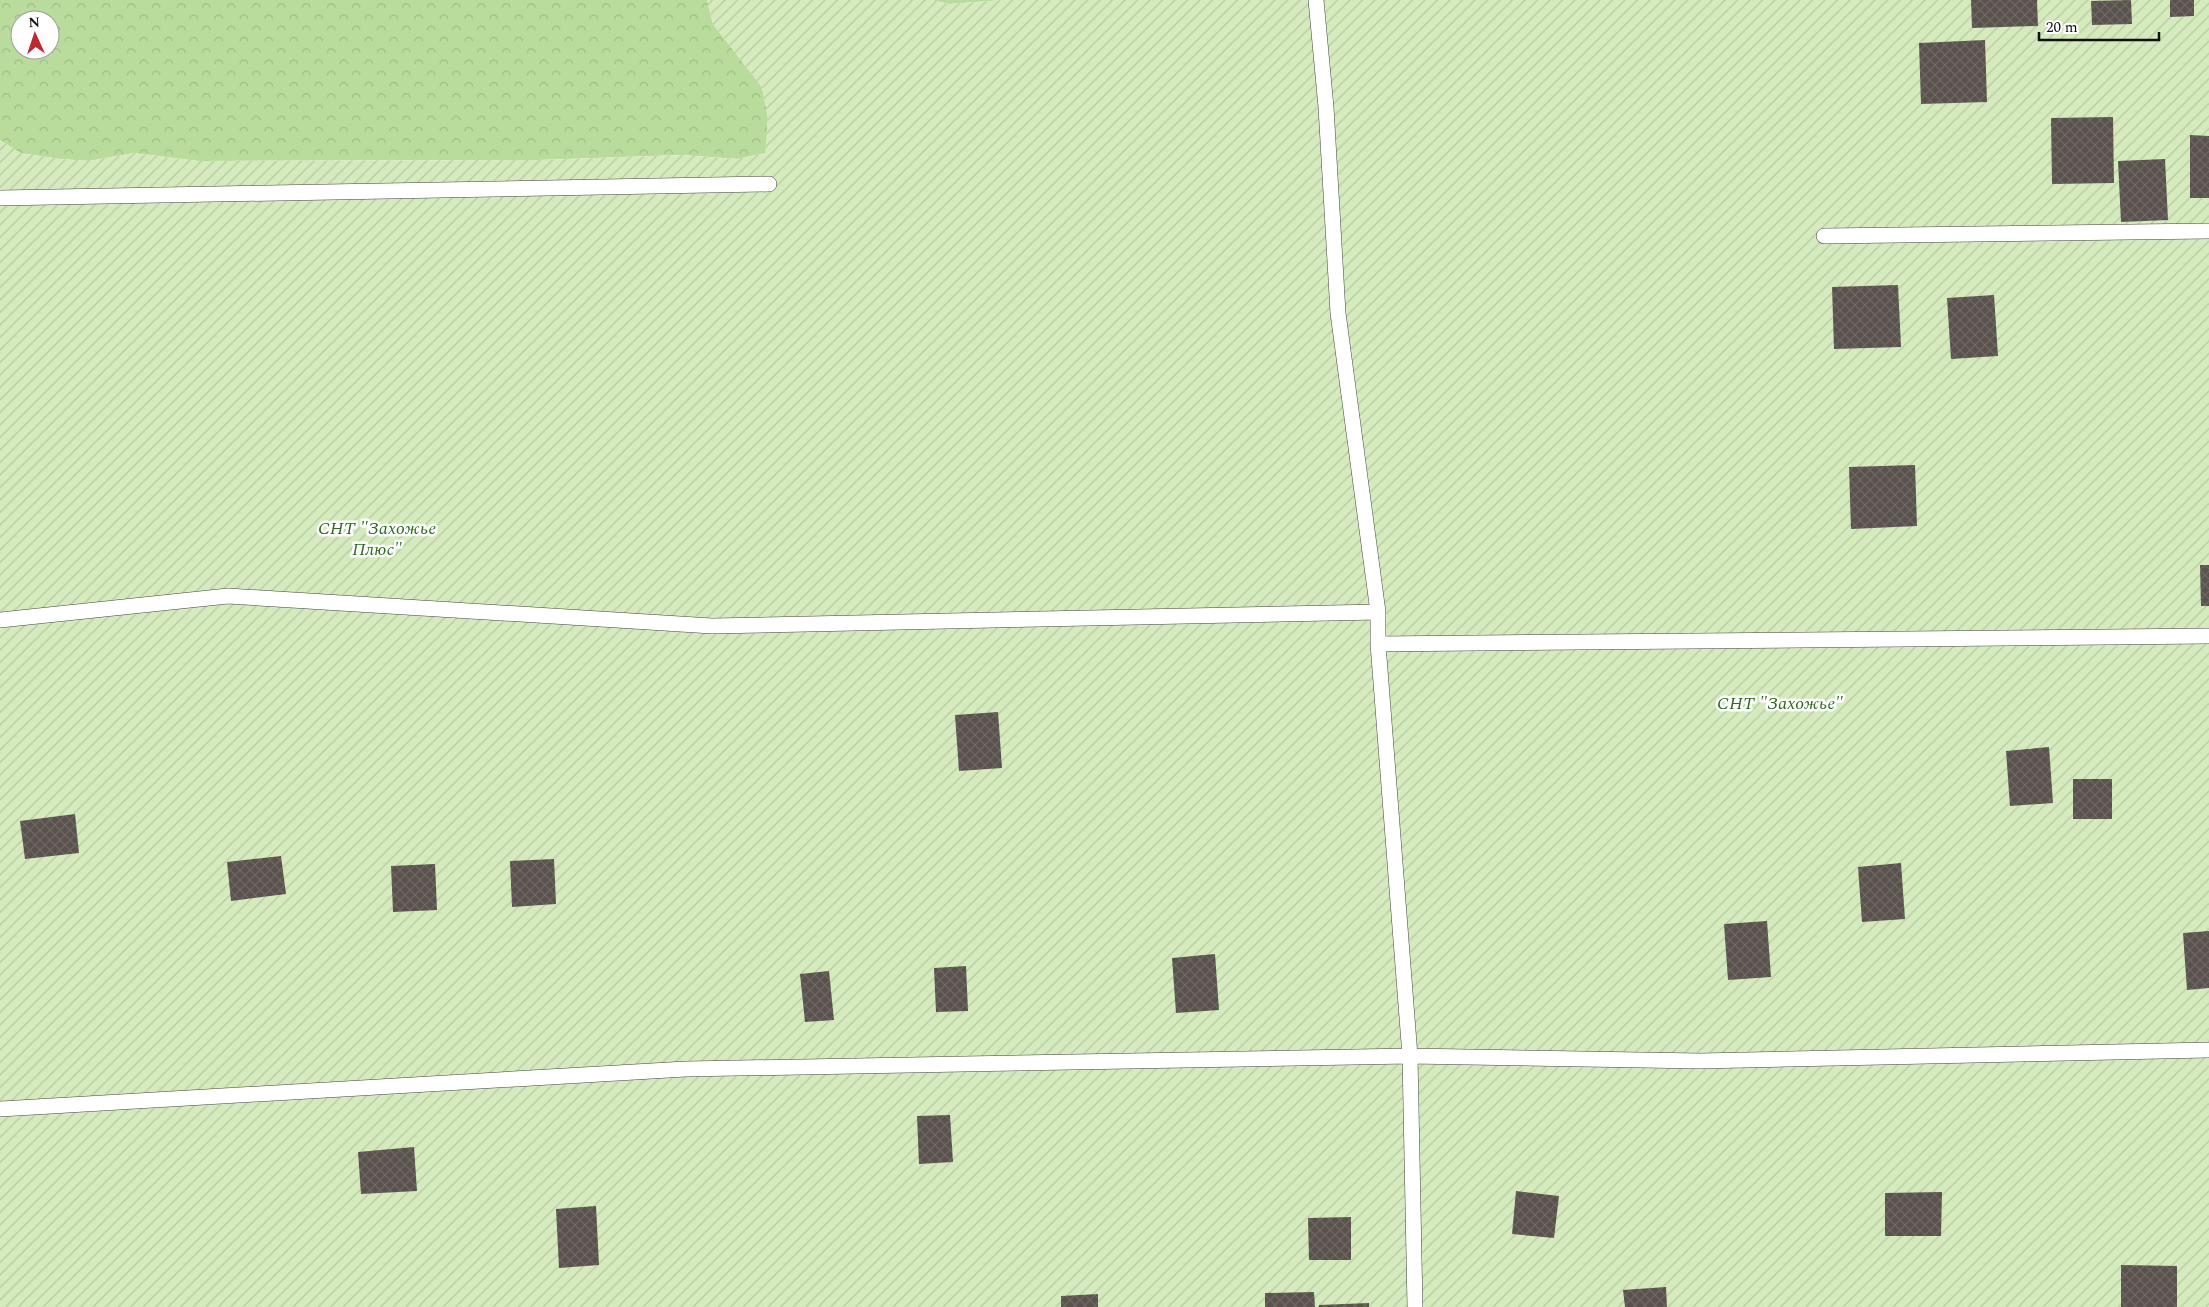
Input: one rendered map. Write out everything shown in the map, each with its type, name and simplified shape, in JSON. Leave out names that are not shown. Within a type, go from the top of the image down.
[{"type":"lane","points":[[1316,0],[1326,107],[1338,313],[1378,612],[1378,644],[1410,1056],[1415,1307]]},
{"type":"lane","points":[[0,198],[769,184]]},
{"type":"lane","points":[[1824,236],[2209,231]]},
{"type":"lane","points":[[0,620],[228,596],[712,626],[1378,612]]},
{"type":"lane","points":[[1378,644],[2209,636]]},
{"type":"lane","points":[[0,1110],[686,1070],[1410,1056],[1700,1061],[2209,1050]]},
{"type":"green space","points":[[0,0],[707,0],[713,24],[762,87],[768,118],[766,153],[737,159],[681,155],[539,160],[198,161],[134,153],[89,161],[20,153],[0,140]]},
{"type":"green space","points":[[707,0],[931,0],[949,4],[1003,0],[2209,0],[2209,1307],[0,1307],[0,140],[20,153],[89,161],[134,153],[198,161],[539,160],[681,155],[737,159],[765,153],[768,118],[762,87],[713,24]]},
{"type":"green space","points":[[931,0],[1003,0],[949,4]]},
{"type":"building","points":[[1971,0],[2037,0],[2038,26],[1972,28]]},
{"type":"building","points":[[2131,0],[2132,24],[2092,25],[2091,1]]},
{"type":"building","points":[[2170,0],[2194,0],[2194,16],[2170,17]]},
{"type":"building","points":[[1985,40],[1987,102],[1921,104],[1919,43]]},
{"type":"building","points":[[2113,117],[2114,183],[2052,184],[2051,118]]},
{"type":"building","points":[[2190,135],[2209,136],[2209,198],[2190,198]]},
{"type":"building","points":[[2165,159],[2168,220],[2121,222],[2118,161]]},
{"type":"building","points":[[1898,285],[1901,347],[1834,349],[1832,287]]},
{"type":"building","points":[[1994,295],[1998,356],[1951,359],[1947,298]]},
{"type":"building","points":[[1915,465],[1917,526],[1851,529],[1849,467]]},
{"type":"building","points":[[2200,565],[2209,565],[2209,606],[2201,606]]},
{"type":"building","points":[[998,712],[1002,768],[959,771],[955,715]]},
{"type":"building","points":[[2049,747],[2053,803],[2010,806],[2006,751]]},
{"type":"building","points":[[2073,779],[2112,779],[2112,819],[2073,819]]},
{"type":"building","points":[[75,814],[79,853],[25,859],[20,821]]},
{"type":"building","points":[[281,856],[286,894],[231,901],[227,862]]},
{"type":"building","points":[[554,859],[556,904],[512,907],[510,861]]},
{"type":"building","points":[[1901,863],[1905,919],[1862,922],[1858,867]]},
{"type":"building","points":[[435,864],[437,910],[393,912],[391,866]]},
{"type":"building","points":[[1767,921],[1771,977],[1728,980],[1724,924]]},
{"type":"building","points":[[2209,931],[2209,988],[2187,990],[2183,933]]},
{"type":"building","points":[[1215,954],[1219,1010],[1176,1013],[1172,958]]},
{"type":"building","points":[[966,966],[968,1011],[936,1012],[934,968]]},
{"type":"building","points":[[829,971],[834,1020],[805,1022],[800,974]]},
{"type":"building","points":[[950,1115],[953,1162],[919,1164],[917,1116]]},
{"type":"building","points":[[414,1147],[417,1191],[361,1194],[358,1152]]},
{"type":"building","points":[[1516,1191],[1559,1196],[1554,1238],[1512,1234]]},
{"type":"building","points":[[1942,1192],[1941,1236],[1885,1236],[1885,1193]]},
{"type":"building","points":[[596,1206],[599,1265],[559,1268],[556,1209]]},
{"type":"building","points":[[1351,1217],[1351,1260],[1309,1260],[1308,1218]]},
{"type":"building","points":[[2121,1265],[2177,1266],[2177,1307],[2121,1307]]},
{"type":"building","points":[[1666,1287],[1667,1307],[1625,1307],[1623,1290]]},
{"type":"building","points":[[1314,1292],[1315,1307],[1265,1307],[1265,1293]]},
{"type":"building","points":[[1098,1294],[1098,1307],[1061,1307],[1061,1296]]},
{"type":"building","points":[[1369,1303],[1369,1307],[1319,1307],[1319,1305]]},
{"type":"park label","name":"СНТ \"Захожье Плюс\"","points":[[377,538]]},
{"type":"park label","name":"СНТ \"Захожье\"","points":[[1780,703]]}]
